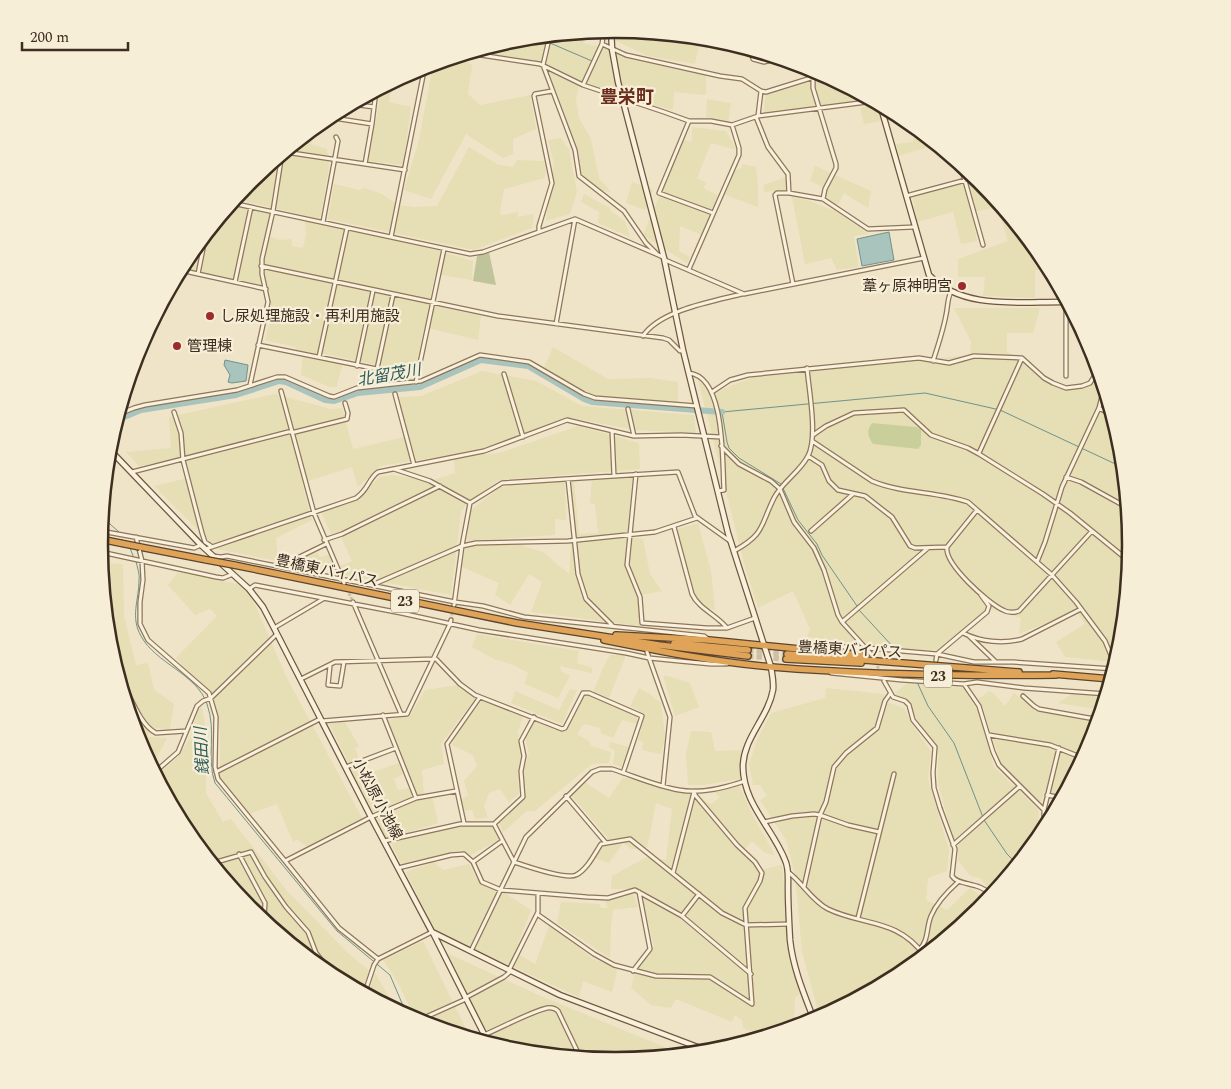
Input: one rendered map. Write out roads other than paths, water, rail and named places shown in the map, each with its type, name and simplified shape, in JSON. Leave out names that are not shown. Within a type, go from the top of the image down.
[{"type":"highway","name":"豊橋東バイパス","points":[[108,541],[467,614],[545,627],[659,645],[748,653],[609,634],[577,632]]},
{"type":"highway","name":"23","points":[[545,627],[693,657],[733,662]]},
{"type":"highway","name":"23","points":[[609,634],[709,640]]},
{"type":"highway","points":[[709,640],[803,648]]},
{"type":"highway","name":"23","points":[[803,648],[907,660],[915,663]]},
{"type":"highway","name":"豊橋東バイパス","points":[[973,668],[915,663],[786,656],[1104,678]]},
{"type":"highway","points":[[733,662],[771,667],[821,670]]},
{"type":"highway","name":"23","points":[[821,670],[941,676],[1056,674]]},
{"type":"street","points":[[583,85],[603,38]]},
{"type":"street","points":[[612,38],[612,49],[623,98],[730,541],[771,667],[772,695],[767,710],[745,749],[744,781],[754,805],[787,863],[792,952],[795,967],[811,1012]]},
{"type":"street","points":[[549,42],[543,65],[575,150],[579,176],[624,211],[646,243],[662,257]]},
{"type":"street","points":[[602,44],[636,58],[720,76],[742,78],[761,91],[766,92],[813,78],[813,88],[836,168],[822,199]]},
{"type":"street","points":[[482,55],[543,65],[583,85],[689,122],[710,121],[732,126],[757,116],[865,103]]},
{"type":"street","points":[[753,57],[753,59],[768,61]]},
{"type":"street","points":[[392,237],[423,75]]},
{"type":"street","points":[[539,231],[552,183],[534,96],[535,94],[552,91]]},
{"type":"street","points":[[761,91],[757,116],[768,147],[788,174],[789,193]]},
{"type":"street","points":[[365,164],[375,98]]},
{"type":"street","points":[[361,105],[374,107]]},
{"type":"street","points":[[883,114],[929,275],[936,283],[966,298],[982,301],[1060,301]]},
{"type":"street","points":[[340,119],[372,124]]},
{"type":"street","points":[[689,122],[659,193],[714,213]]},
{"type":"street","points":[[688,269],[738,156],[739,148],[732,126]]},
{"type":"street","points":[[323,222],[338,141],[336,137]]},
{"type":"street","points":[[292,154],[405,170]]},
{"type":"street","points":[[250,385],[268,302],[261,266],[273,212],[281,163]]},
{"type":"street","points":[[963,175],[983,245]]},
{"type":"street","points":[[906,196],[967,179]]},
{"type":"street","points":[[793,284],[775,195],[777,193],[789,193],[822,199],[868,229],[914,226]]},
{"type":"street","points":[[239,205],[444,249],[476,253],[575,220],[744,294]]},
{"type":"street","points":[[235,282],[251,207]]},
{"type":"street","points":[[556,324],[575,220]]},
{"type":"street","points":[[319,358],[347,228]]},
{"type":"street","points":[[416,382],[444,249]]},
{"type":"street","points":[[198,274],[203,251]]},
{"type":"street","points":[[643,336],[652,326],[692,306],[924,258]]},
{"type":"street","points":[[261,266],[498,316],[669,340],[677,349],[683,350]]},
{"type":"street","points":[[188,272],[266,289]]},
{"type":"street","points":[[356,366],[372,290]]},
{"type":"street","points":[[933,361],[951,292]]},
{"type":"street","points":[[258,344],[377,370],[393,295]]},
{"type":"street","points":[[1066,376],[1067,314]]},
{"type":"street","points":[[127,411],[139,406],[213,394],[277,376],[285,377],[334,397],[357,388],[416,382],[480,355],[529,362],[584,394],[596,398],[698,409]]},
{"type":"street","points":[[712,392],[739,376],[919,358],[955,362],[974,356],[1022,358],[1044,378],[1066,388],[1090,383],[1094,377]]},
{"type":"street","points":[[979,454],[1022,358]]},
{"type":"street","points":[[733,551],[750,542],[760,530],[774,496],[808,456],[813,435],[807,368]]},
{"type":"street","points":[[689,373],[701,377],[712,392],[718,415],[724,490],[718,491]]},
{"type":"street","points":[[504,374],[523,437]]},
{"type":"street","points":[[281,391],[314,513],[343,581]]},
{"type":"street","points":[[395,394],[414,465]]},
{"type":"street","points":[[1037,562],[1066,477],[1099,408],[1101,400]]},
{"type":"street","points":[[132,472],[348,419],[345,403]]},
{"type":"street","points":[[1099,408],[1104,410]]},
{"type":"street","points":[[628,409],[634,436]]},
{"type":"street","points":[[813,435],[826,426],[854,413],[904,410],[931,435],[968,448],[979,454],[1057,504],[1122,555]]},
{"type":"street","points":[[174,412],[202,532],[205,542],[211,546]]},
{"type":"street","points":[[206,550],[211,546],[356,498],[366,490],[374,475],[382,470],[484,451],[567,420],[634,436],[721,437]]},
{"type":"street","points":[[612,431],[614,476]]},
{"type":"street","points":[[812,441],[872,481],[905,491],[968,502],[1052,575],[1105,641],[1111,653]]},
{"type":"street","points":[[721,446],[739,464],[782,487],[794,522],[814,548],[824,570],[838,615],[871,654]]},
{"type":"street","name":"小松原小池線","points":[[116,456],[201,545],[249,589],[263,606],[483,1034]]},
{"type":"street","points":[[808,456],[822,465],[834,487],[843,492],[870,498],[892,517],[910,546],[914,548],[947,547]]},
{"type":"street","points":[[393,469],[440,486],[470,504]]},
{"type":"street","points":[[454,603],[470,504],[502,484],[678,472],[695,516],[730,541]]},
{"type":"street","points":[[636,474],[627,565],[640,597],[642,623],[727,628],[755,618]]},
{"type":"street","points":[[1066,477],[1081,482],[1120,504]]},
{"type":"street","points":[[568,479],[578,574],[586,599],[613,626]]},
{"type":"street","points":[[324,540],[342,534],[440,486]]},
{"type":"street","points":[[811,531],[854,493]]},
{"type":"street","points":[[977,510],[947,547],[946,554],[950,561],[981,594],[1002,610],[1019,611],[1092,532]]},
{"type":"street","points":[[371,585],[462,546],[476,543],[573,540],[655,532],[698,518]]},
{"type":"street","points":[[674,526],[696,601],[717,617],[727,628]]},
{"type":"street","points":[[109,533],[194,548],[201,545]]},
{"type":"street","points":[[136,537],[143,580],[140,618],[144,634],[154,646],[209,693],[217,725],[216,772],[220,784],[339,928],[378,959]]},
{"type":"street","points":[[281,566],[326,544]]},
{"type":"street","points":[[842,622],[929,548]]},
{"type":"street","points":[[109,554],[216,577],[230,577],[234,574]]},
{"type":"street","points":[[213,556],[227,556],[281,566],[343,581],[371,585],[454,603],[483,606],[524,617],[704,636],[709,640]]},
{"type":"street","points":[[249,589],[255,585],[451,622],[518,637],[649,658],[723,665],[733,662]]},
{"type":"street","points":[[936,660],[937,654],[989,609],[981,594]]},
{"type":"street","points":[[274,628],[324,599]]},
{"type":"street","points":[[353,603],[401,714]]},
{"type":"street","points":[[968,636],[994,641],[1012,642],[1022,640],[1081,609]]},
{"type":"street","points":[[216,772],[321,720],[407,714],[451,622]]},
{"type":"street","points":[[160,767],[178,752],[197,706],[210,698],[277,633]]},
{"type":"street","points":[[963,633],[995,661]]},
{"type":"street","points":[[803,648],[823,646],[867,648],[937,654],[974,662],[995,661],[1107,669]]},
{"type":"street","points":[[647,652],[670,718],[663,786]]},
{"type":"street","points":[[301,679],[335,662],[434,659],[466,690],[564,730],[584,692],[590,693],[642,716],[624,773]]},
{"type":"street","points":[[330,665],[328,684],[340,686],[344,662]]},
{"type":"street","points":[[821,670],[835,674],[935,680],[964,684],[976,682],[1024,688],[1100,693]]},
{"type":"street","points":[[884,680],[890,694],[909,705],[913,720],[935,748],[934,788],[953,845],[955,859],[952,876],[958,882],[979,886],[986,891]]},
{"type":"street","points":[[964,684],[979,706],[998,765],[1044,810]]},
{"type":"street","points":[[804,886],[820,815],[826,802],[834,767],[846,753],[878,728],[885,701],[890,694]]},
{"type":"street","points":[[1023,696],[1039,709],[1092,718]]},
{"type":"street","points":[[464,823],[447,744],[480,697]]},
{"type":"street","points":[[134,704],[152,730],[156,732],[186,731]]},
{"type":"street","points":[[383,715],[416,798]]},
{"type":"street","points":[[384,841],[464,823],[494,824],[523,797],[521,771],[524,756],[521,741],[534,718]]},
{"type":"street","points":[[989,735],[1050,745],[1076,755]]},
{"type":"street","points":[[346,767],[396,748]]},
{"type":"street","points":[[1044,816],[1059,748]]},
{"type":"street","points":[[471,951],[529,832],[584,779],[600,769],[612,769],[681,791],[725,787],[744,781]]},
{"type":"street","points":[[858,918],[894,774]]},
{"type":"street","points":[[953,845],[1020,786]]},
{"type":"street","points":[[285,861],[371,817],[416,798],[456,791]]},
{"type":"street","points":[[673,873],[694,791]]},
{"type":"street","points":[[537,914],[594,954],[614,965],[656,976],[710,978],[752,1004],[745,908],[760,881],[762,873],[756,862],[730,838],[695,795],[694,791]]},
{"type":"street","points":[[1048,795],[1056,797]]},
{"type":"street","points":[[566,796],[607,843]]},
{"type":"street","points":[[764,822],[792,816],[820,815],[848,825],[879,832]]},
{"type":"street","points":[[494,824],[514,862],[544,872],[572,876],[577,875],[583,869],[601,844],[630,840],[722,913],[746,925],[789,924]]},
{"type":"street","points":[[473,862],[502,841]]},
{"type":"street","points":[[219,861],[250,852],[286,907],[308,932],[316,954]]},
{"type":"street","points":[[238,854],[265,902],[265,910]]},
{"type":"street","points":[[398,868],[456,854],[464,854],[473,862],[482,882],[501,890],[608,898],[632,890],[639,892],[682,916],[750,974]]},
{"type":"street","points":[[788,872],[820,903],[829,909],[892,929],[920,949],[925,943],[931,916],[958,882]]},
{"type":"street","points":[[633,971],[650,949],[639,892]]},
{"type":"street","points":[[428,1016],[465,999],[504,977],[510,970],[537,914],[538,893]]},
{"type":"street","points":[[682,916],[699,894]]},
{"type":"street","points":[[367,986],[378,959],[432,932],[560,995],[693,1045]]},
{"type":"street","points":[[485,1034],[548,1007],[558,1011],[576,1049]]},
{"type":"water","points":[[889,232],[894,260],[862,266],[857,239]]},
{"type":"water","points":[[225,360],[248,365],[246,381],[228,382],[230,375],[224,365]]},
{"type":"waterway","points":[[550,43],[592,61]]},
{"type":"waterway","name":"北留茂川","points":[[125,417],[141,410],[236,395],[279,381],[286,382],[325,400],[334,401],[358,393],[420,387],[481,360],[528,366],[592,402],[722,412]]},
{"type":"waterway","points":[[857,606],[822,555],[817,544],[798,520],[781,484],[739,458],[729,448],[722,412],[925,393],[1000,410],[1116,464]]},
{"type":"waterway","name":"銭田川","points":[[109,523],[119,532]]},
{"type":"waterway","name":"銭田川","points":[[130,548],[134,558]]},
{"type":"waterway","name":"銭田川","points":[[136,561],[139,573],[136,608],[138,629],[147,645],[185,676],[202,694],[210,714],[212,735],[211,764],[215,783],[337,931],[390,975],[402,1004]]},
{"type":"waterway","points":[[859,610],[895,649]]},
{"type":"waterway","points":[[917,682],[928,706],[954,743],[984,820],[1013,860]]},
{"type":"tunnel","points":[[347,589],[353,602]]},
{"type":"tunnel","points":[[451,620],[453,608]]},
{"type":"tunnel","points":[[748,650],[787,654]]},
{"type":"tunnel","points":[[871,654],[881,673]]},
{"type":"tunnel","points":[[748,656],[786,659]]},
{"type":"place","name":"葦ヶ原神明宮","points":[[962,286]]},
{"type":"place","name":"し尿処理施設・再利用施設","points":[[210,316]]},
{"type":"place","name":"管理棟","points":[[177,346]]},
{"type":"district","name":"豊栄町","points":[[627,97]]}]
